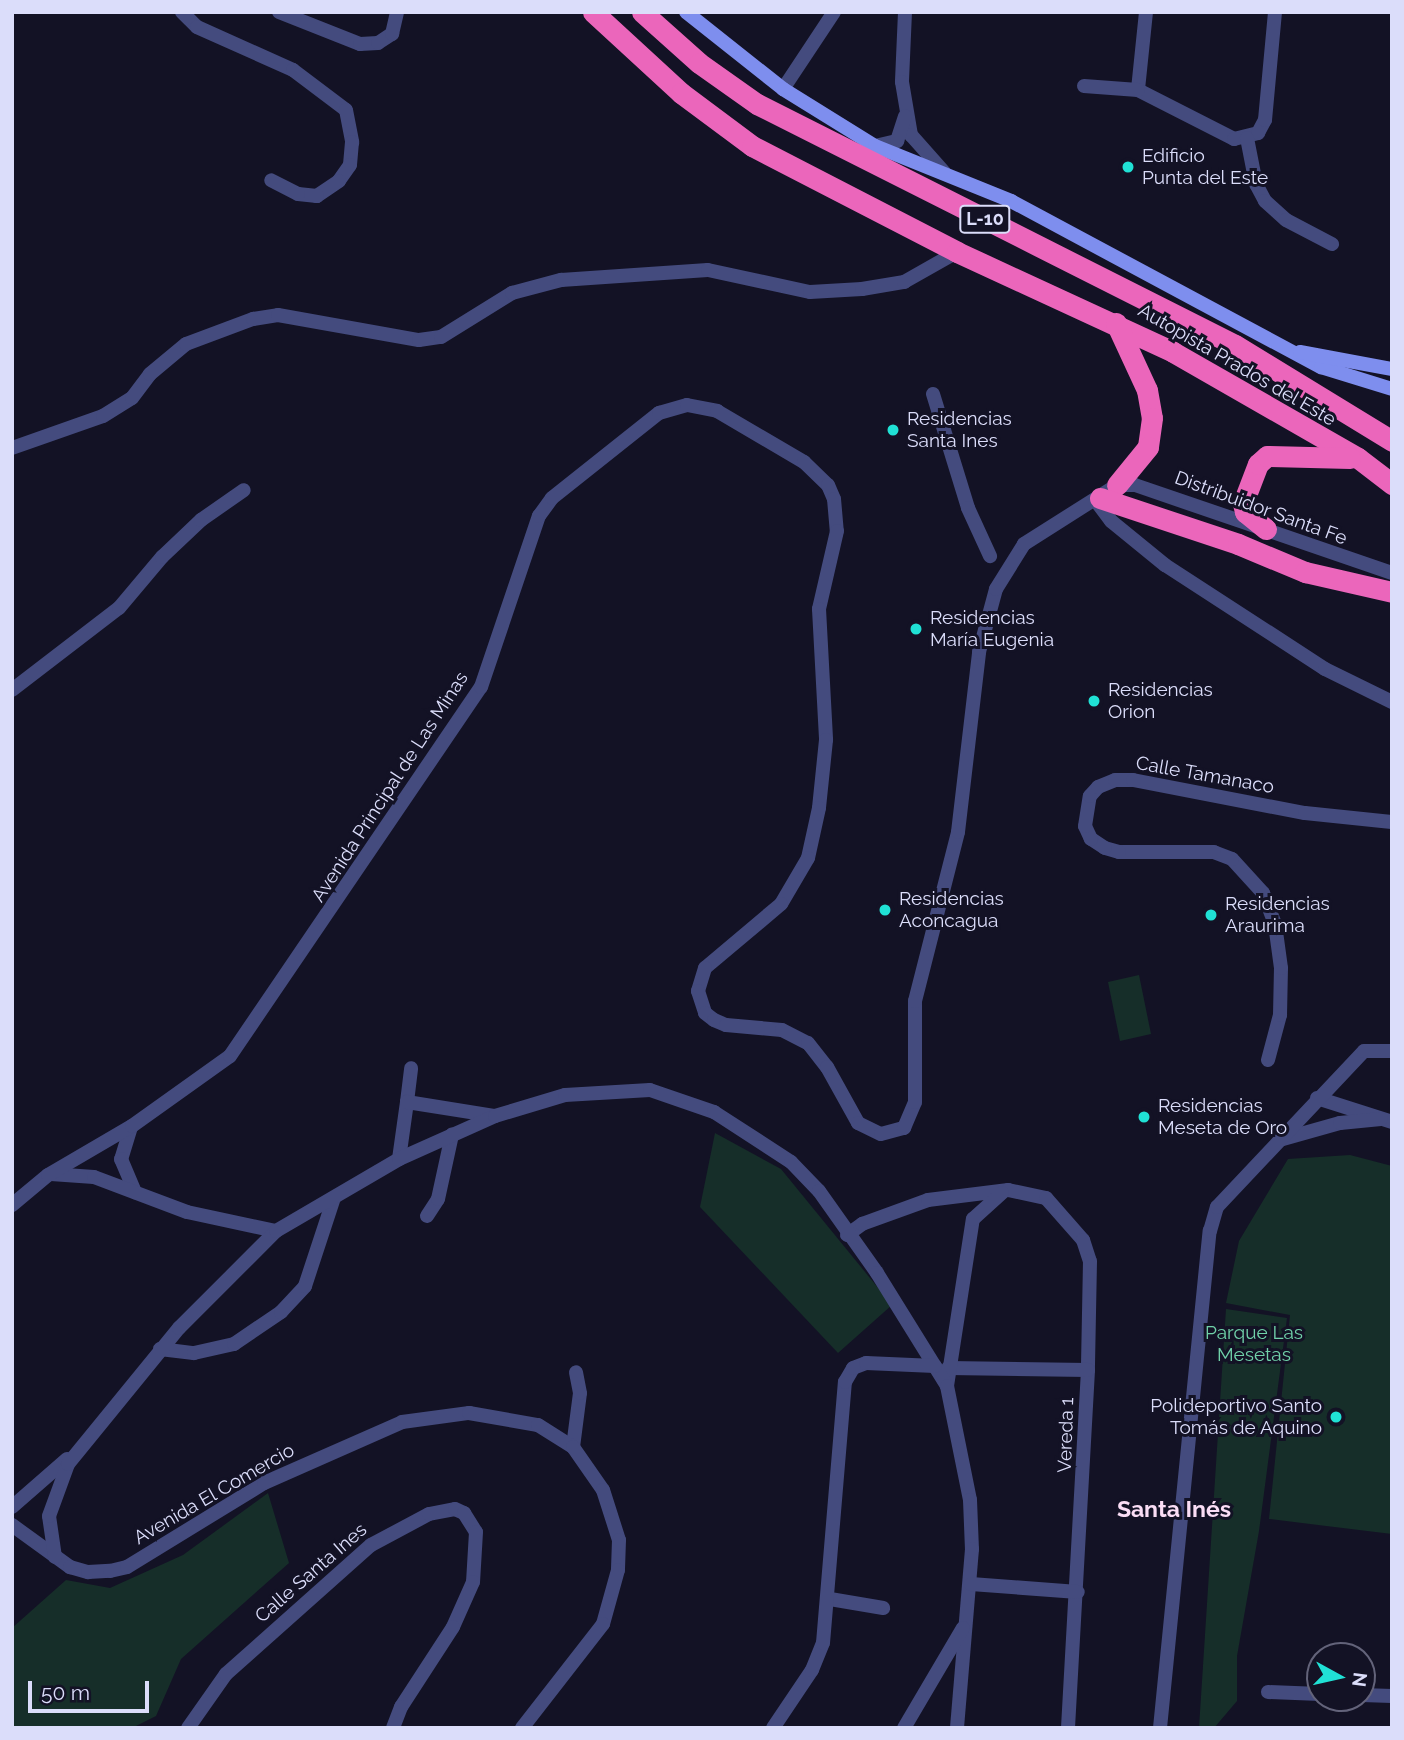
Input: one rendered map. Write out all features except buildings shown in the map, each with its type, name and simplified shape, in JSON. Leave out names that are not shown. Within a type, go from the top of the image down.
[{"type":"highway","name":"Autopista Prados del Este","points":[[593,12],[681,93],[752,146],[957,252],[1116,323],[1358,458],[1392,484]]},
{"type":"highway","name":"Autopista Prados del Este","points":[[642,12],[699,63],[757,104],[1235,345],[1392,441]]},
{"type":"highway","points":[[1116,323],[1147,390],[1152,418],[1148,447],[1104,495],[1238,544],[1305,572],[1392,592]]},
{"type":"highway","points":[[1266,529],[1245,512],[1243,503],[1258,464],[1267,456],[1358,458]]},
{"type":"street","points":[[181,12],[197,27],[293,70],[346,110],[352,142],[350,165],[339,181],[317,196],[298,194],[271,180]]},
{"type":"street","points":[[279,12],[360,44],[378,43],[392,34],[397,12]]},
{"type":"street","points":[[686,12],[783,89],[875,146],[1011,201],[1321,367],[1392,389]]},
{"type":"street","points":[[783,89],[834,12]]},
{"type":"street","points":[[905,12],[906,107],[911,135],[944,172]]},
{"type":"street","points":[[1138,90],[1146,12]]},
{"type":"street","points":[[1084,86],[1138,90],[1234,139],[1247,138],[1258,133],[1265,120],[1275,12]]},
{"type":"street","points":[[875,146],[897,141],[906,107]]},
{"type":"street","points":[[1247,138],[1256,184],[1265,201],[1286,220],[1332,244]]},
{"type":"street","points":[[12,448],[103,416],[132,398],[186,344],[253,319],[278,315],[419,340],[441,337],[512,293],[561,280],[708,270],[810,292],[862,289],[904,282],[957,252]]},
{"type":"street","points":[[1291,351],[1392,369]]},
{"type":"street","points":[[1345,359],[1392,360]]},
{"type":"street","points":[[933,394],[968,508],[990,556]]},
{"type":"street","name":"Avenida Principal de Las Minas","points":[[12,1205],[48,1175],[132,1126],[230,1056],[413,791],[481,687],[530,538],[552,498],[659,413],[687,405],[717,411],[804,462],[828,485],[837,513],[837,531],[819,610],[826,740],[820,808],[808,858],[781,904],[705,968],[700,979],[700,1003],[705,1013],[726,1025],[796,1035],[827,1067],[858,1122],[881,1134],[905,1128],[915,1102],[915,1001],[956,842],[987,616],[1002,577],[1024,544],[1065,515],[1104,495]]},
{"type":"street","points":[[12,690],[119,608],[162,556],[201,520],[244,490]]},
{"type":"street","name":"Distribuidor Santa Fe","points":[[1104,495],[1153,490],[1392,573]]},
{"type":"street","points":[[1104,495],[1111,521],[1166,565],[1325,669],[1392,702]]},
{"type":"street","name":"Calle Tamanaco","points":[[1268,1060],[1280,1015],[1281,968],[1275,924],[1263,893],[1232,859],[1214,852],[1119,852],[1105,848],[1091,839],[1085,826],[1084,811],[1090,796],[1098,787],[1115,780],[1133,780],[1305,813],[1392,822]]},
{"type":"street","points":[[1160,1728],[1210,1231],[1227,1192],[1364,1051],[1392,1051]]},
{"type":"street","points":[[399,1159],[411,1068]]},
{"type":"street","points":[[12,1507],[77,1452],[160,1349],[275,1231],[399,1159],[495,1116],[592,1091],[650,1090],[682,1100],[744,1128],[791,1161],[819,1191],[941,1367],[970,1500],[971,1584],[957,1728]]},
{"type":"street","points":[[1317,1098],[1387,1121]]},
{"type":"street","points":[[407,1102],[495,1116]]},
{"type":"street","points":[[1281,1139],[1340,1123],[1387,1121]]},
{"type":"street","points":[[132,1126],[121,1159],[136,1193]]},
{"type":"street","points":[[427,1216],[438,1199],[452,1135]]},
{"type":"street","points":[[48,1175],[94,1177],[187,1212],[275,1231]]},
{"type":"street","points":[[941,1367],[973,1219],[1008,1190]]},
{"type":"street","name":"Vereda 1","points":[[847,1235],[862,1224],[928,1200],[1008,1190],[1046,1198],[1083,1240],[1090,1261],[1088,1370],[1078,1592],[1068,1728]]},
{"type":"street","points":[[160,1349],[194,1353],[234,1344],[281,1312],[305,1286],[334,1198]]},
{"type":"street","points":[[773,1728],[812,1670],[823,1643],[830,1599],[845,1382],[853,1368],[866,1363],[1088,1370]]},
{"type":"street","points":[[573,1447],[580,1394],[576,1373]]},
{"type":"street","name":"Avenida El Comercio","points":[[12,1525],[55,1558],[88,1572],[127,1567],[296,1467],[365,1436],[437,1414],[516,1419],[560,1436],[573,1447],[603,1490],[614,1516],[619,1540],[614,1598],[603,1624],[522,1728]]},
{"type":"street","points":[[55,1558],[47,1531],[51,1503],[77,1452]]},
{"type":"street","name":"Calle Santa Ines","points":[[188,1728],[226,1674],[371,1545],[429,1514],[455,1509],[464,1513],[476,1532],[474,1582],[453,1627],[401,1707],[393,1728]]},
{"type":"street","points":[[971,1584],[1078,1592]]},
{"type":"street","points":[[830,1599],[883,1608]]},
{"type":"street","points":[[905,1728],[966,1624]]},
{"type":"street","points":[[1268,1692],[1306,1693]]},
{"type":"green space","points":[[1139,975],[1151,1034],[1120,1041],[1108,982]]},
{"type":"green space","points":[[715,1133],[781,1169],[892,1305],[838,1353],[700,1207]]},
{"type":"green space","name":"Polideportivo Santo Tomás de Aquino","points":[[1350,1155],[1392,1166],[1392,1534],[1269,1519],[1290,1315],[1226,1303],[1239,1241],[1288,1159]]},
{"type":"green space","name":"Parque Las Mesetas","points":[[1226,1309],[1287,1318],[1259,1531],[1237,1656],[1237,1701],[1214,1728],[1199,1728]]},
{"type":"green space","points":[[268,1493],[289,1563],[181,1659],[156,1716],[132,1728],[12,1728],[12,1628],[66,1580],[110,1588],[183,1555]]},
{"type":"place","name":"Edificio Punta del Este","points":[[1128,167]]},
{"type":"place","name":"Residencias Santa Ines","points":[[893,430]]},
{"type":"place","name":"Residencias María Eugenia","points":[[916,629]]},
{"type":"place","name":"Residencias Orion","points":[[1094,701]]},
{"type":"place","name":"Residencias Aconcagua","points":[[885,910]]},
{"type":"place","name":"Residencias Araurima","points":[[1211,915]]},
{"type":"place","name":"Residencias Meseta de Oro","points":[[1144,1117]]},
{"type":"place","name":"Polideportivo Santo Tomás de Aquino","points":[[1336,1417]]},
{"type":"district","name":"Santa Inés","points":[[1174,1509]]}]
